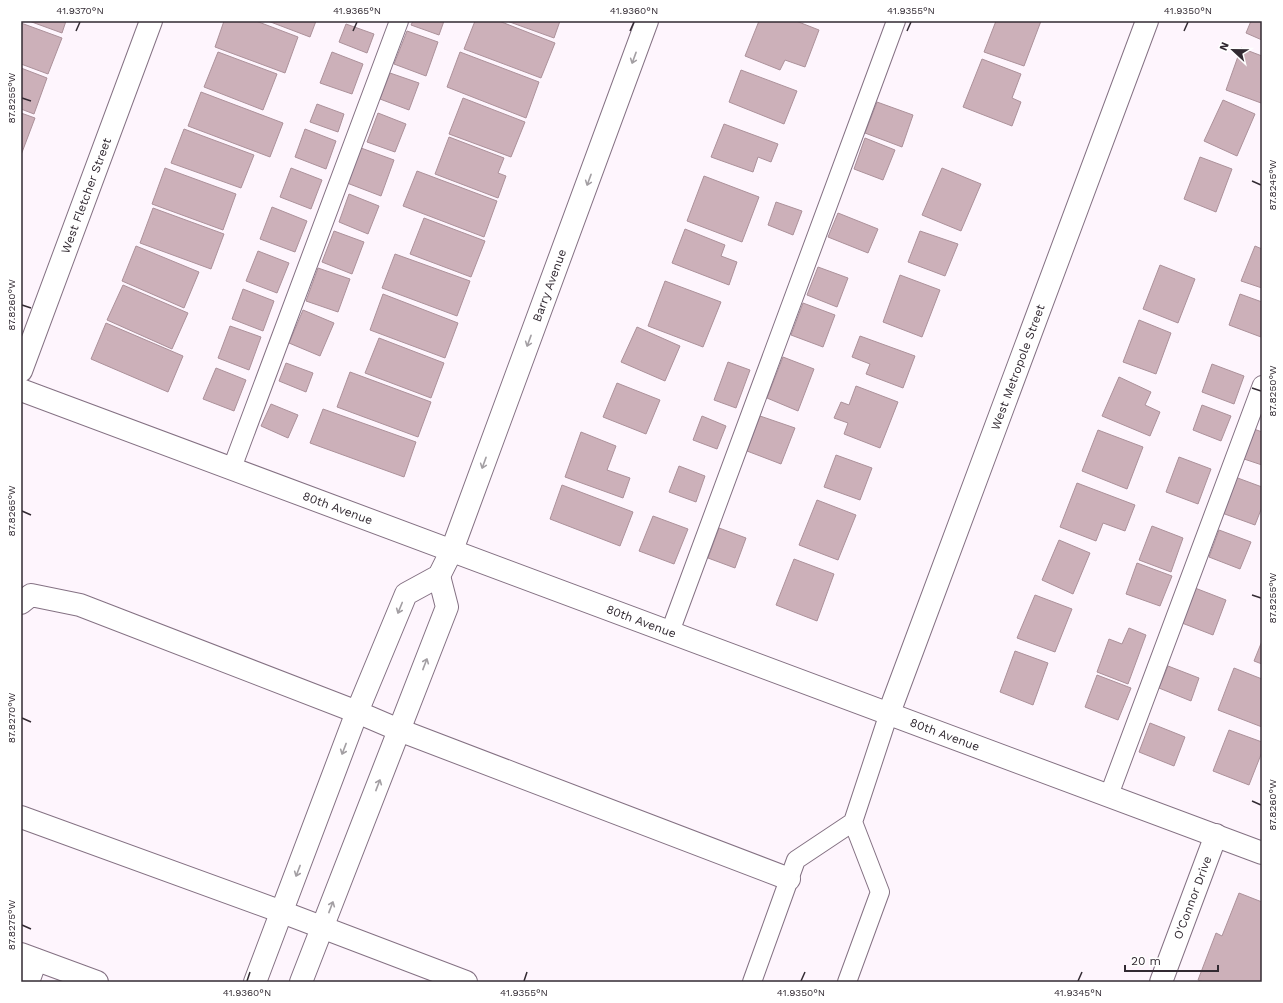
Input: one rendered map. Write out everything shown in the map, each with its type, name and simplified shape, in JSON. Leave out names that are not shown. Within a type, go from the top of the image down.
[{"type":"street","name":"West Fletcher Street","points":[[21,371],[151,21]]},
{"type":"street","name":"Barry Avenue","points":[[439,576],[452,550],[648,21]]},
{"type":"street","name":"West Metropole Street","points":[[889,713],[1147,21]]},
{"type":"street","name":"80th Avenue","points":[[21,390],[1262,853]]},
{"type":"street","points":[[255,982],[357,712],[406,594],[439,576],[447,607],[301,982]]},
{"type":"street","points":[[21,603],[31,595],[80,605],[357,712],[399,730],[789,879]]},
{"type":"street","points":[[21,817],[323,927],[466,982]]},
{"type":"street","name":"O'Connor Drive","points":[[1161,982],[1216,835]]},
{"type":"street","points":[[28,982],[29,957],[97,982]]},
{"type":"lane","points":[[232,468],[399,21]]},
{"type":"lane","points":[[670,632],[896,21]]},
{"type":"lane","points":[[1109,796],[1262,385]]},
{"type":"lane","points":[[752,982],[796,860],[853,822],[889,713]]},
{"type":"lane","points":[[847,982],[880,892],[853,822]]},
{"type":"building","points":[[29,21],[66,21],[62,33]]},
{"type":"building","points":[[224,21],[256,21],[298,37],[285,73],[215,47]]},
{"type":"building","points":[[268,21],[316,21],[310,37]]},
{"type":"building","points":[[413,21],[444,21],[439,35],[411,25]]},
{"type":"building","points":[[475,21],[499,21],[555,43],[541,78],[464,49]]},
{"type":"building","points":[[507,21],[560,21],[554,38]]},
{"type":"building","points":[[759,21],[796,21],[819,30],[805,67],[785,60],[780,70],[745,56]]},
{"type":"building","points":[[996,21],[1041,21],[1024,66],[984,52]]},
{"type":"building","points":[[1251,21],[1262,21],[1262,40],[1246,33]]},
{"type":"building","points":[[21,23],[62,38],[48,74],[21,64]]},
{"type":"building","points":[[346,24],[374,34],[367,53],[339,42]]},
{"type":"building","points":[[407,31],[438,42],[426,76],[394,64]]},
{"type":"building","points":[[1241,48],[1262,56],[1261,103],[1226,90]]},
{"type":"building","points":[[218,52],[277,74],[263,110],[204,87]]},
{"type":"building","points":[[332,52],[363,64],[352,94],[320,83]]},
{"type":"building","points":[[460,52],[539,82],[526,118],[447,87]]},
{"type":"building","points":[[982,59],[1021,74],[1012,98],[1021,102],[1012,126],[963,107]]},
{"type":"building","points":[[21,68],[47,78],[34,114],[21,109]]},
{"type":"building","points":[[741,70],[797,91],[784,124],[729,102]]},
{"type":"building","points":[[390,73],[419,83],[409,110],[380,99]]},
{"type":"building","points":[[201,92],[283,123],[270,157],[188,126]]},
{"type":"building","points":[[463,98],[525,122],[511,157],[449,134]]},
{"type":"building","points":[[1223,100],[1255,114],[1237,156],[1204,141]]},
{"type":"building","points":[[877,102],[913,115],[902,147],[865,133]]},
{"type":"building","points":[[317,104],[344,114],[338,132],[310,122]]},
{"type":"building","points":[[21,113],[35,118],[21,155]]},
{"type":"building","points":[[378,113],[406,124],[395,152],[367,142]]},
{"type":"building","points":[[724,124],[778,144],[771,162],[758,157],[753,172],[711,157]]},
{"type":"building","points":[[184,129],[254,155],[241,188],[171,163]]},
{"type":"building","points":[[305,129],[336,141],[326,169],[295,157]]},
{"type":"building","points":[[449,137],[504,158],[498,173],[506,176],[498,198],[435,174]]},
{"type":"building","points":[[865,138],[895,150],[883,180],[854,169]]},
{"type":"building","points":[[361,148],[394,160],[381,196],[347,183]]},
{"type":"building","points":[[1200,157],[1232,169],[1216,212],[1184,199]]},
{"type":"building","points":[[165,168],[236,194],[223,230],[152,204]]},
{"type":"building","points":[[291,168],[322,180],[311,209],[280,197]]},
{"type":"building","points":[[942,168],[981,184],[961,231],[922,215]]},
{"type":"building","points":[[417,171],[497,201],[484,237],[403,206]]},
{"type":"building","points":[[704,176],[759,197],[742,242],[687,221]]},
{"type":"building","points":[[349,194],[379,206],[368,234],[339,222]]},
{"type":"building","points":[[776,202],[802,211],[793,235],[768,225]]},
{"type":"building","points":[[272,207],[307,221],[295,252],[260,239]]},
{"type":"building","points":[[153,208],[224,234],[211,269],[140,243]]},
{"type":"building","points":[[838,213],[878,229],[868,253],[828,237]]},
{"type":"building","points":[[424,218],[485,241],[471,277],[410,254]]},
{"type":"building","points":[[685,229],[725,245],[721,256],[737,262],[729,285],[672,263]]},
{"type":"building","points":[[334,231],[364,242],[352,274],[322,262]]},
{"type":"building","points":[[920,231],[958,244],[945,276],[908,262]]},
{"type":"building","points":[[136,246],[199,272],[184,308],[122,281]]},
{"type":"building","points":[[1255,246],[1262,249],[1262,288],[1241,281]]},
{"type":"building","points":[[258,251],[289,263],[277,293],[246,281]]},
{"type":"building","points":[[395,254],[470,281],[457,316],[382,288]]},
{"type":"building","points":[[1160,265],[1195,279],[1178,323],[1143,309]]},
{"type":"building","points":[[818,267],[848,278],[837,307],[807,295]]},
{"type":"building","points":[[318,268],[350,279],[338,312],[306,301]]},
{"type":"building","points":[[900,275],[940,290],[922,337],[883,322]]},
{"type":"building","points":[[665,281],[721,302],[703,347],[648,326]]},
{"type":"building","points":[[123,285],[188,313],[172,349],[107,320]]},
{"type":"building","points":[[243,289],[274,301],[263,331],[232,319]]},
{"type":"building","points":[[383,294],[458,323],[445,358],[370,330]]},
{"type":"building","points":[[1240,294],[1262,302],[1261,337],[1229,325]]},
{"type":"building","points":[[803,303],[835,315],[823,347],[791,335]]},
{"type":"building","points":[[303,310],[334,323],[320,356],[289,343]]},
{"type":"building","points":[[1139,320],[1171,333],[1156,374],[1123,362]]},
{"type":"building","points":[[106,323],[183,356],[168,392],[91,359]]},
{"type":"building","points":[[230,326],[261,337],[249,370],[218,358]]},
{"type":"building","points":[[637,327],[680,346],[665,381],[621,362]]},
{"type":"building","points":[[860,336],[915,356],[903,388],[866,374],[870,364],[852,357]]},
{"type":"building","points":[[379,338],[444,363],[431,398],[365,373]]},
{"type":"building","points":[[783,357],[814,369],[798,411],[767,398]]},
{"type":"building","points":[[728,362],[750,370],[736,408],[714,400]]},
{"type":"building","points":[[286,363],[313,373],[306,392],[279,381]]},
{"type":"building","points":[[1212,364],[1244,376],[1234,404],[1202,392]]},
{"type":"building","points":[[216,368],[246,380],[234,411],[203,399]]},
{"type":"building","points":[[350,372],[431,402],[418,437],[337,407]]},
{"type":"building","points":[[1119,377],[1151,392],[1145,405],[1160,412],[1150,436],[1102,416]]},
{"type":"building","points":[[617,383],[660,400],[646,434],[603,417]]},
{"type":"building","points":[[856,386],[898,402],[880,448],[844,434],[848,423],[834,418],[841,402],[849,405]]},
{"type":"building","points":[[271,404],[298,415],[288,438],[261,426]]},
{"type":"building","points":[[1202,405],[1231,416],[1221,441],[1193,430]]},
{"type":"building","points":[[323,409],[416,442],[404,477],[310,443]]},
{"type":"building","points":[[702,416],[726,426],[717,449],[693,440]]},
{"type":"building","points":[[760,416],[795,428],[781,464],[747,451]]},
{"type":"building","points":[[1254,429],[1262,432],[1262,465],[1244,459]]},
{"type":"building","points":[[1098,430],[1143,447],[1127,489],[1082,471]]},
{"type":"building","points":[[581,432],[616,446],[607,470],[630,478],[623,498],[565,477]]},
{"type":"building","points":[[836,455],[872,468],[860,500],[824,487]]},
{"type":"building","points":[[1179,457],[1211,469],[1198,504],[1166,492]]},
{"type":"building","points":[[679,466],[705,476],[696,502],[669,492]]},
{"type":"building","points":[[1235,477],[1262,487],[1262,507],[1255,525],[1222,513]]},
{"type":"building","points":[[1077,483],[1135,505],[1125,531],[1103,523],[1096,541],[1060,527]]},
{"type":"building","points":[[562,485],[633,512],[620,546],[550,519]]},
{"type":"building","points":[[817,500],[856,515],[838,560],[799,545]]},
{"type":"building","points":[[653,516],[688,529],[674,564],[639,551]]},
{"type":"building","points":[[1152,526],[1183,538],[1171,572],[1139,560]]},
{"type":"building","points":[[719,528],[746,538],[735,568],[708,558]]},
{"type":"building","points":[[1219,530],[1251,542],[1240,569],[1209,557]]},
{"type":"building","points":[[1059,540],[1090,553],[1073,594],[1042,580]]},
{"type":"building","points":[[794,559],[834,574],[817,621],[776,605]]},
{"type":"building","points":[[1137,563],[1172,576],[1160,606],[1126,594]]},
{"type":"building","points":[[1195,588],[1226,600],[1213,635],[1182,623]]},
{"type":"building","points":[[1035,595],[1072,609],[1055,652],[1017,638]]},
{"type":"building","points":[[1129,628],[1146,635],[1128,684],[1097,672],[1109,639],[1122,644]]},
{"type":"building","points":[[1262,641],[1262,664],[1254,661]]},
{"type":"building","points":[[1015,651],[1048,663],[1033,705],[1000,692]]},
{"type":"building","points":[[1168,666],[1199,678],[1191,701],[1159,688]]},
{"type":"building","points":[[1234,668],[1262,679],[1262,727],[1218,710]]},
{"type":"building","points":[[1097,675],[1131,688],[1118,720],[1085,707]]},
{"type":"building","points":[[1150,723],[1185,737],[1174,766],[1139,752]]},
{"type":"building","points":[[1229,730],[1262,742],[1262,752],[1249,785],[1213,771]]},
{"type":"building","points":[[1239,893],[1262,902],[1262,982],[1204,982],[1198,980],[1216,933],[1222,936]]}]
